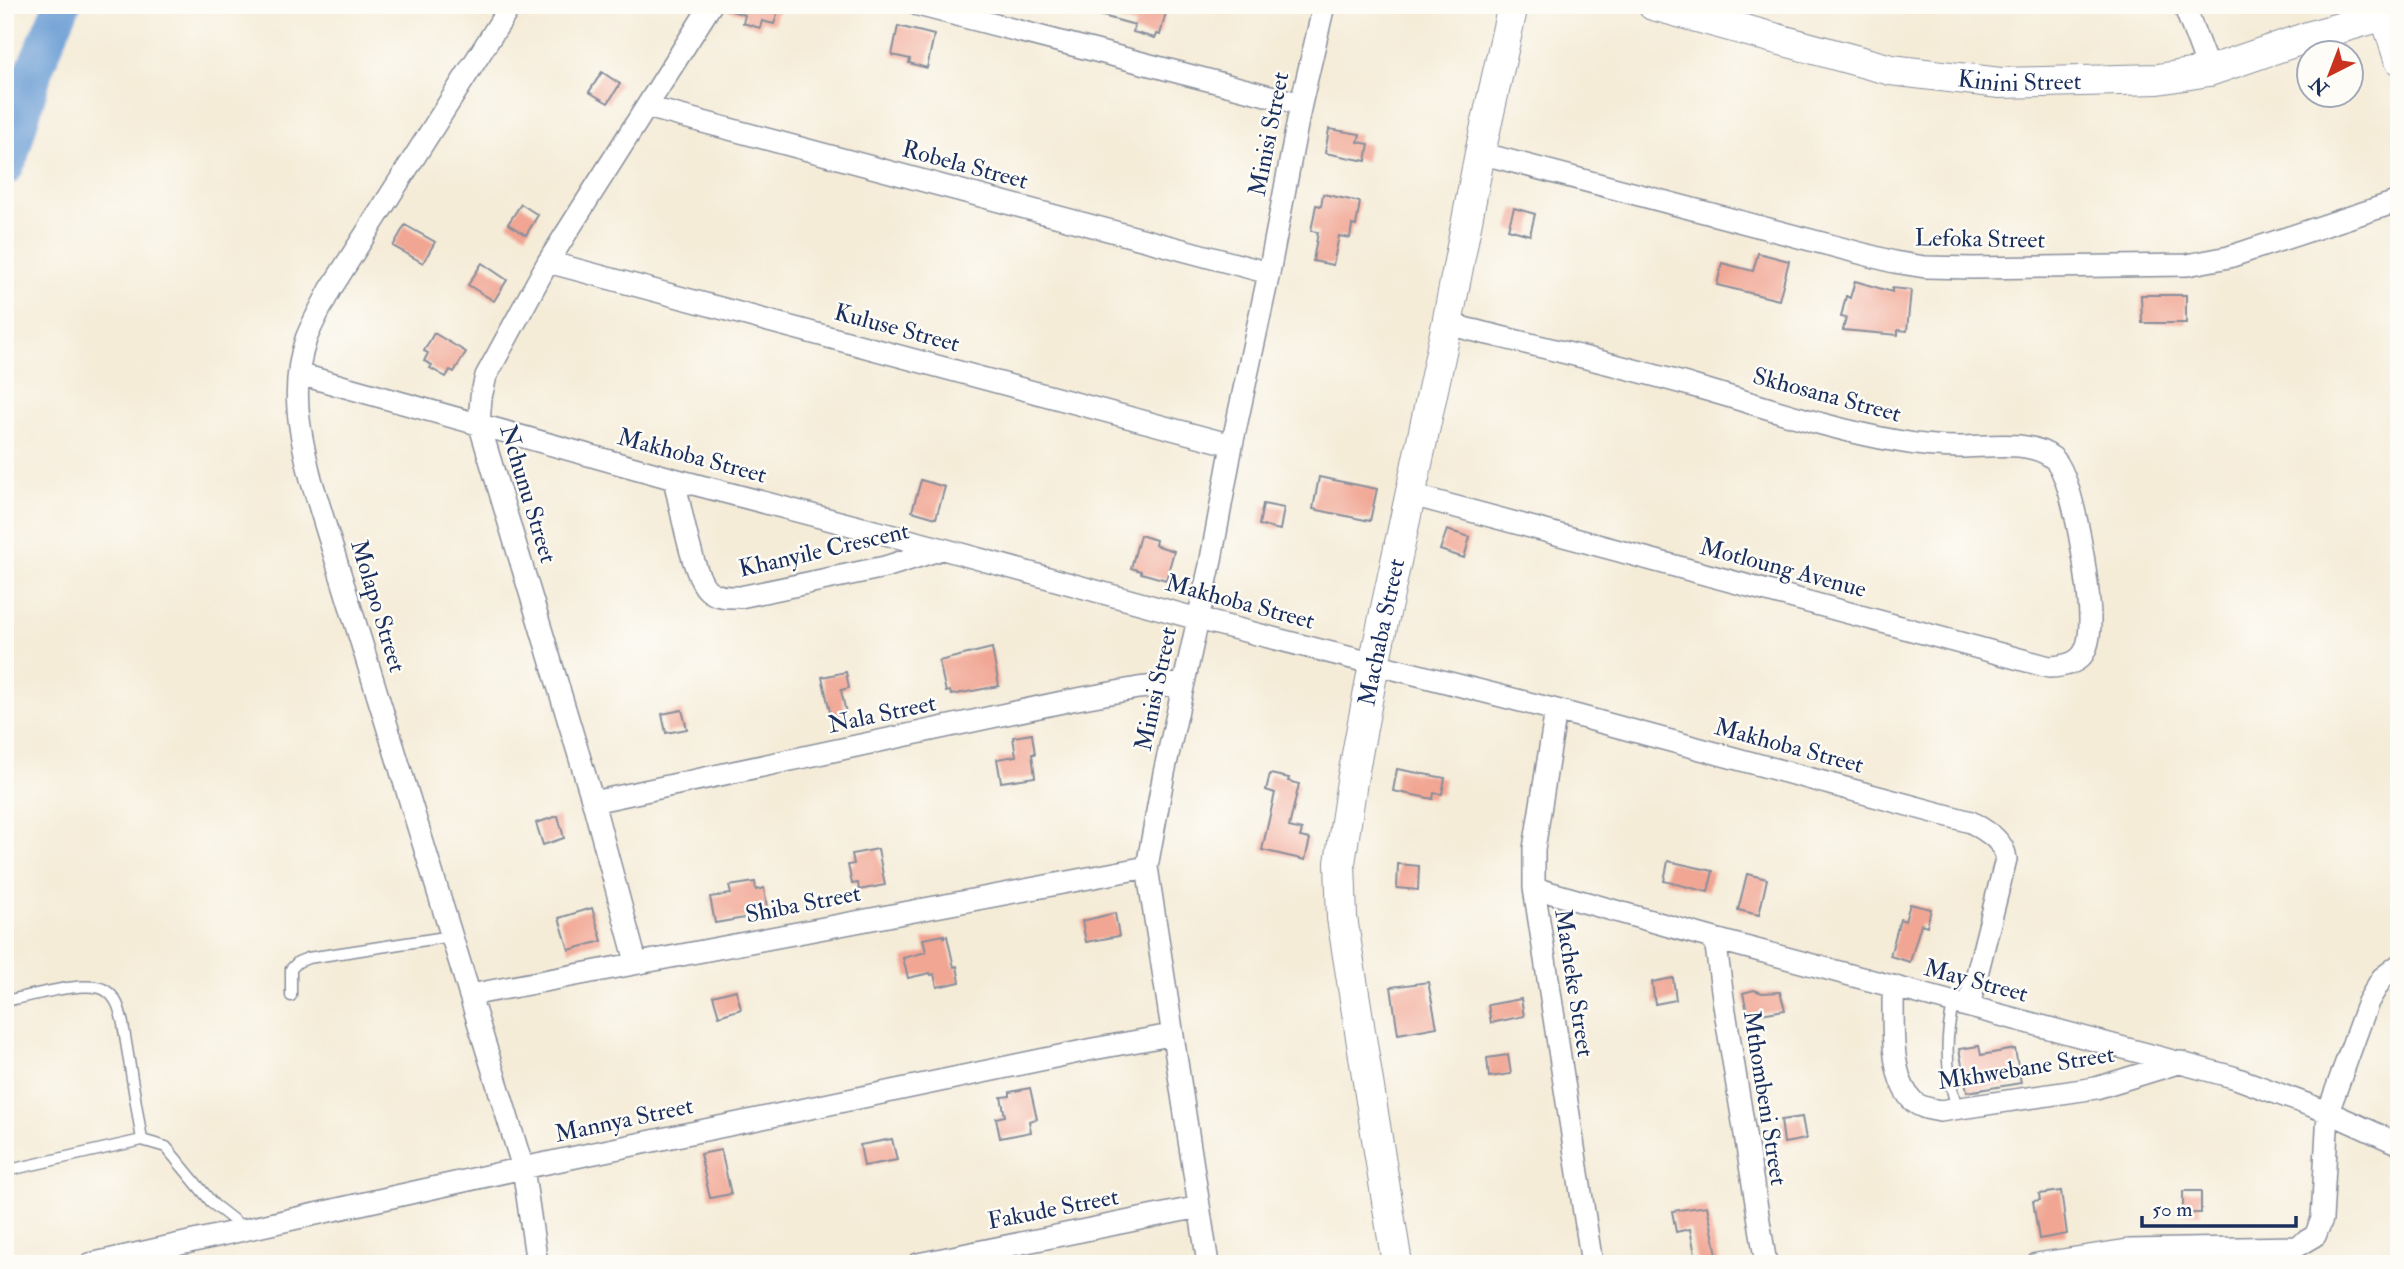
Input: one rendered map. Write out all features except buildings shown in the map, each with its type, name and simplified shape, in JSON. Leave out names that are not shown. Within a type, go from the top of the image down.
[{"type":"street","name":"Molapo Street","points":[[511,5],[330,290],[306,339],[296,398],[299,430],[312,479],[523,1168],[537,1264]]},
{"type":"street","name":"Nchunu Street","points":[[636,962],[593,802],[479,423],[481,397],[486,376],[548,262],[711,5]]},
{"type":"street","points":[[918,5],[1301,104]]},
{"type":"street","name":"Minisi Street","points":[[1209,1264],[1171,1035],[1147,867],[1301,104],[1324,5]]},
{"type":"street","name":"Machaba Street","points":[[1397,1264],[1342,918],[1340,863],[1352,780],[1374,664],[1412,495],[1480,153],[1513,5]]},
{"type":"street","name":"Kinini Street","points":[[1653,5],[1891,70],[1954,79],[2040,84],[2158,79],[2209,71],[2383,10]]},
{"type":"street","points":[[2184,5],[2209,71]]},
{"type":"street","points":[[2383,10],[2399,59]]},
{"type":"street","name":"Robela Street","points":[[647,107],[1269,273]]},
{"type":"street","name":"Lefoka Street","points":[[1480,153],[1894,262],[1925,267],[2187,265],[2229,257],[2399,201]]},
{"type":"street","name":"Kuluse Street","points":[[548,262],[1232,445]]},
{"type":"street","name":"Skhosana Street","points":[[1447,324],[1626,367],[1864,434],[1926,446],[2012,445],[2036,450],[2053,458],[2065,474],[2071,492],[2090,599]]},
{"type":"street","name":"Makhoba Street","points":[[299,373],[674,479],[1556,710],[1970,822],[1990,834],[2005,851],[2006,859],[1961,1004]]},
{"type":"street","name":"Khanyile Crescent","points":[[674,479],[697,573],[709,591],[725,598],[885,567],[943,549]]},
{"type":"street","name":"Motloung Avenue","points":[[1412,495],[2049,667],[2065,666],[2079,660],[2087,646],[2090,599]]},
{"type":"street","name":"Nala Street","points":[[593,802],[1060,703],[1138,688],[1184,684]]},
{"type":"street","name":"Macheke Street","points":[[1556,710],[1534,849],[1534,888],[1591,1264]]},
{"type":"street","name":"Shiba Street","points":[[470,995],[1147,867]]},
{"type":"street","name":"May Street","points":[[1534,888],[1715,939],[2181,1062],[2245,1081],[2328,1112],[2399,1143]]},
{"type":"street","name":"Mthombeni Street","points":[[1715,939],[1766,1264]]},
{"type":"street","points":[[2037,1264],[2129,1250],[2283,1248],[2306,1243],[2315,1237],[2322,1219],[2328,1112],[2368,1002],[2382,978],[2399,965]]},
{"type":"street","name":"Mkhwebane Street","points":[[1893,986],[1896,1070],[1904,1090],[1915,1103],[1926,1108],[1940,1111],[2096,1088],[2181,1062]]},
{"type":"street","name":"Mannya Street","points":[[90,1264],[523,1168],[1171,1035]]},
{"type":"street","name":"Fakude Street","points":[[918,1264],[1199,1207]]},
{"type":"lane","points":[[291,996],[292,969],[298,962],[308,958],[452,936]]},
{"type":"lane","points":[[5,1001],[88,986],[103,989],[113,996],[119,1006],[123,1024],[142,1140]]},
{"type":"lane","points":[[1957,1108],[1946,1056],[1949,1020],[1961,1004]]},
{"type":"lane","points":[[5,1171],[142,1140],[166,1147],[213,1205],[245,1228]]},
{"type":"waterway","points":[[5,167],[35,68],[62,5]]}]
